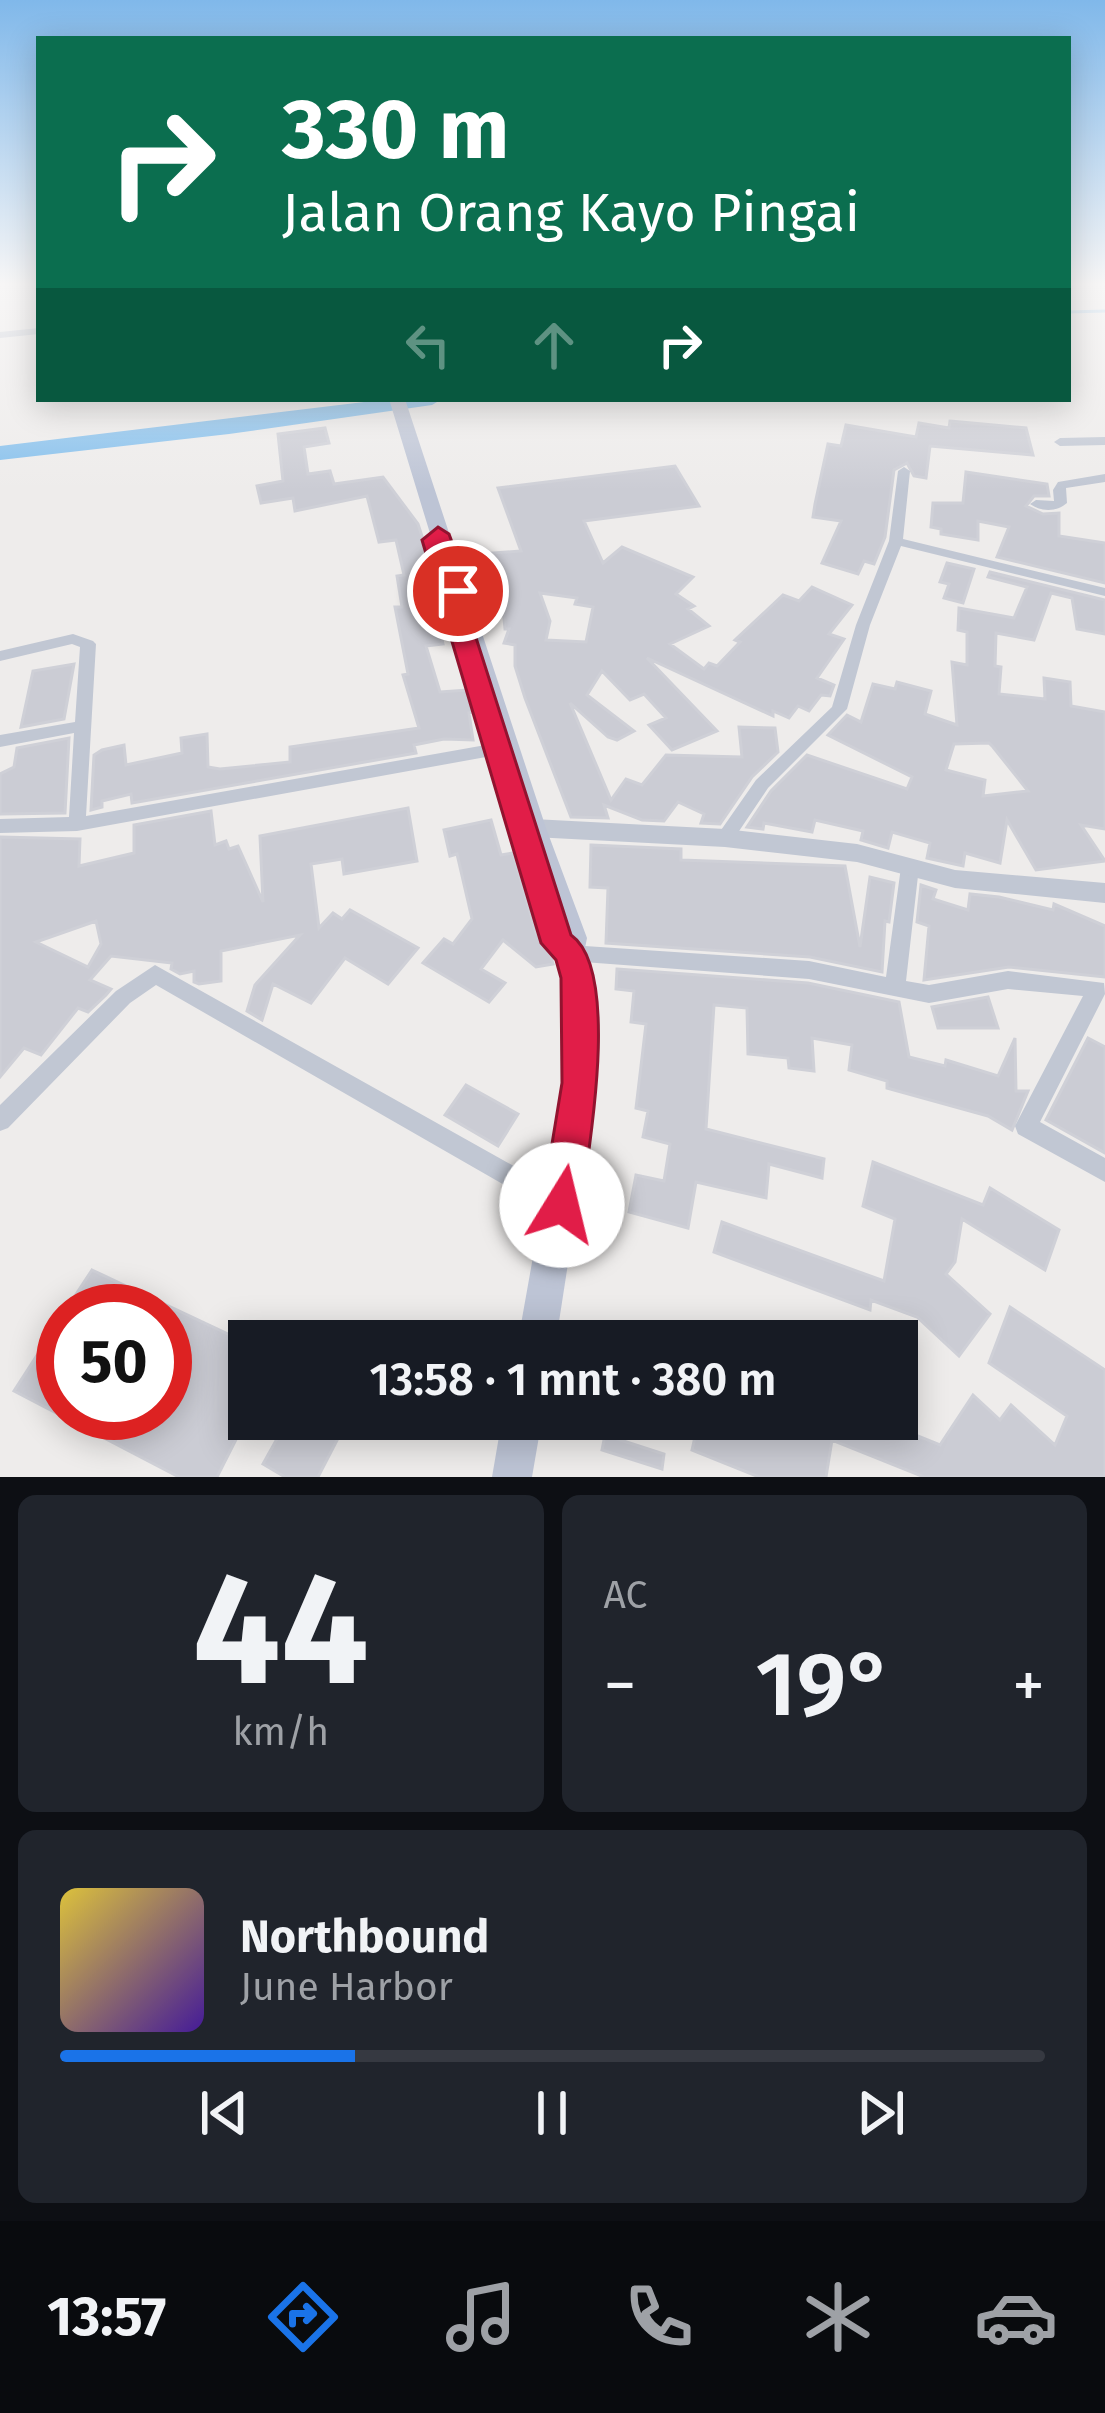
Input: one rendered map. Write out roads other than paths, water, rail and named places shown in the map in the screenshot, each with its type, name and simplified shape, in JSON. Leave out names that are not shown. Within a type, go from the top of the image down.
[{"type":"main road","points":[[399,405],[533,828],[573,938],[580,1083],[541,1320]]},
{"type":"main road","points":[[438,534],[433,540],[557,943],[571,952]]},
{"type":"main road","points":[[512,1477],[518,1440]]},
{"type":"street","points":[[1060,442],[1105,441]]},
{"type":"street","points":[[724,838],[762,784],[838,709],[862,625],[896,542],[904,471]]},
{"type":"street","points":[[1036,504],[1061,503],[1058,490],[1063,484],[1105,478]]},
{"type":"street","points":[[896,542],[1105,592]]},
{"type":"street","points":[[0,656],[73,639],[88,644],[77,824]]},
{"type":"street","points":[[0,741],[83,726]]},
{"type":"street","points":[[0,826],[77,824],[497,749]]},
{"type":"street","points":[[533,828],[724,838],[857,853],[996,886],[1105,892]]},
{"type":"street","points":[[895,987],[910,867]]},
{"type":"street","points":[[571,952],[809,970],[929,994],[1007,980],[1097,989],[1026,1126],[1105,1171]]},
{"type":"street","points":[[0,1120],[123,997],[155,974],[562,1205]]},
{"type":"waterway","points":[[0,453],[411,402]]}]
